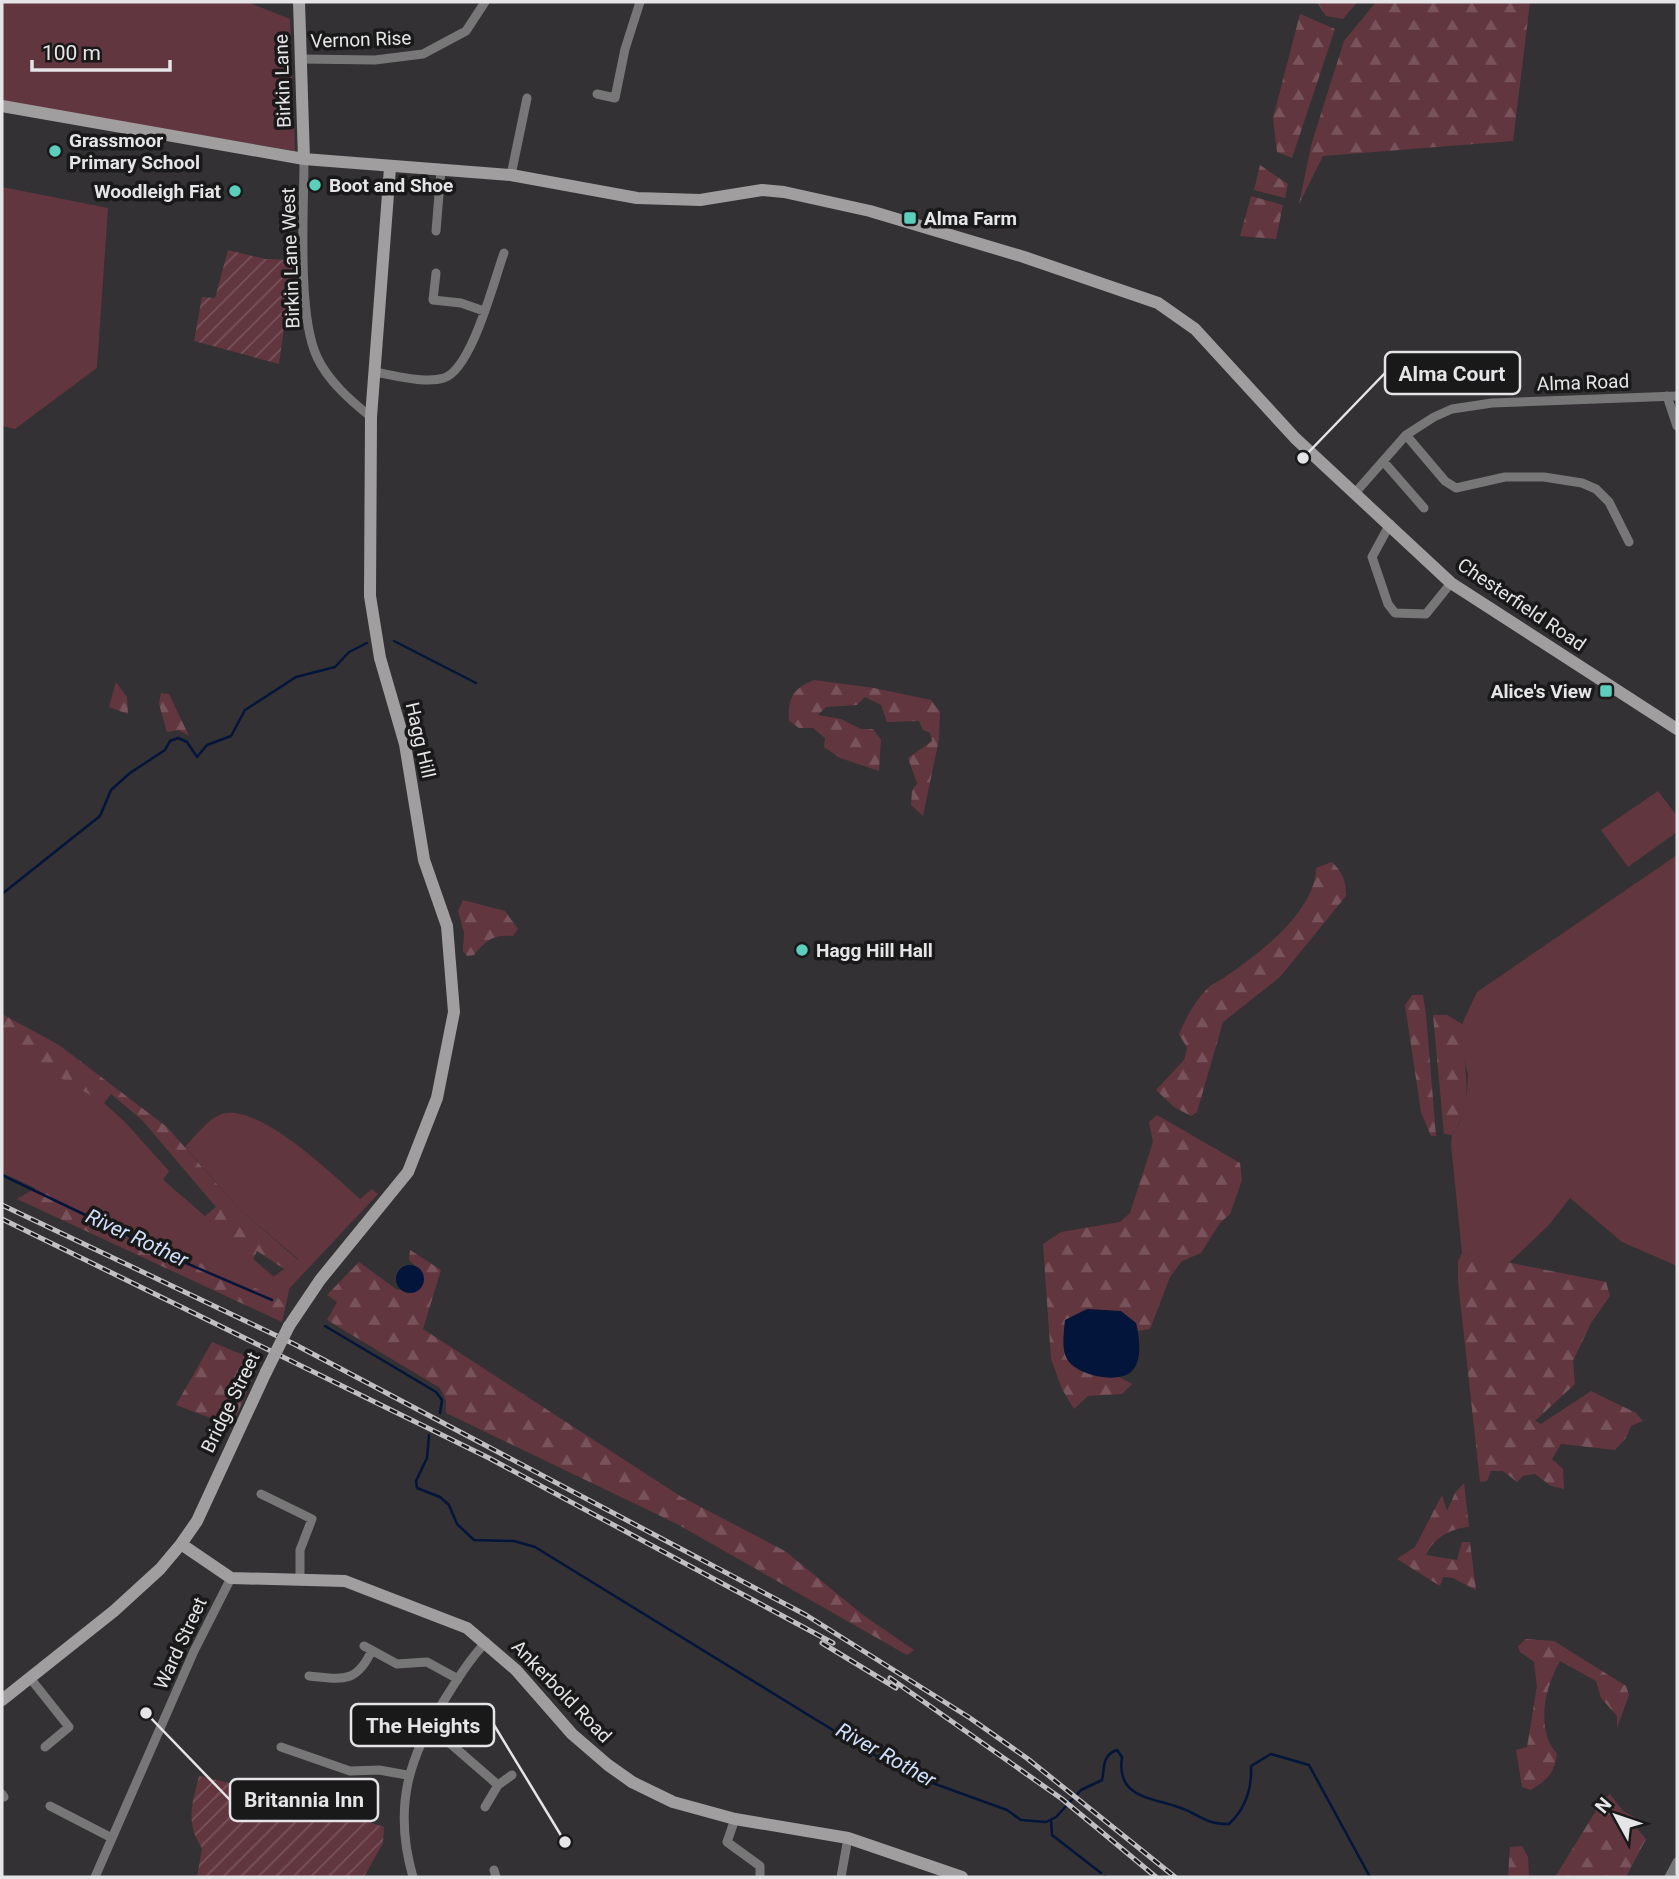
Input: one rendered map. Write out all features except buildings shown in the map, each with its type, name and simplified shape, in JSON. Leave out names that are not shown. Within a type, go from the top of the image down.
[{"type":"street","name":"Birkin Lane","points":[[299,2],[304,159]]},
{"type":"street","name":"Vernon Rise","points":[[301,58],[374,60],[423,54],[466,31],[485,2]]},
{"type":"street","points":[[597,93],[615,98],[625,49],[640,2]]},
{"type":"street","points":[[2,106],[304,159],[390,168],[511,175],[527,98]]},
{"type":"street","name":"Birkin Lane West","points":[[304,159],[304,258],[308,329],[317,358],[353,402],[371,417]]},
{"type":"street","name":"Hagg Hill","points":[[320,1280],[408,1172],[437,1098],[454,1012],[447,926],[424,860],[405,744],[380,658],[370,596],[371,417],[390,168]]},
{"type":"street","points":[[436,231],[441,170]]},
{"type":"street","name":"Chesterfield Road","points":[[511,175],[603,193],[678,200],[700,200],[762,190],[784,192],[870,211],[1024,257],[1158,303],[1195,329],[1295,438],[1451,583],[1677,729]]},
{"type":"street","points":[[374,372],[430,379],[450,375],[466,359],[504,253]]},
{"type":"street","points":[[436,273],[433,300],[461,303],[484,311]]},
{"type":"street","points":[[1667,396],[1677,426]]},
{"type":"street","name":"Alma Road","points":[[1355,493],[1406,435],[1434,417],[1472,405],[1677,396]]},
{"type":"street","points":[[1406,435],[1445,481],[1457,488],[1496,478],[1518,476],[1558,478],[1590,486],[1609,502],[1629,542]]},
{"type":"street","points":[[1383,461],[1424,509]]},
{"type":"street","points":[[1390,524],[1372,557],[1374,571],[1388,604],[1395,613],[1426,614],[1451,583]]},
{"type":"street","name":"Bridge Street","points":[[2,1700],[114,1611],[160,1569],[181,1544],[197,1521],[289,1326],[320,1280]]},
{"type":"street","points":[[261,1494],[312,1519],[300,1550],[300,1578]]},
{"type":"street","points":[[181,1544],[231,1578]]},
{"type":"street","name":"Ankerbold Road","points":[[231,1578],[345,1581],[467,1628],[516,1670],[572,1734],[621,1774],[673,1802],[735,1819],[848,1838],[961,1877]]},
{"type":"street","name":"Ward Street","points":[[95,1877],[194,1651],[231,1578]]},
{"type":"street","points":[[413,1877],[403,1836],[407,1774],[427,1728],[458,1679],[486,1642]]},
{"type":"street","points":[[309,1676],[345,1679],[355,1675],[368,1648],[397,1664],[427,1662],[458,1679]]},
{"type":"street","points":[[30,1678],[69,1727],[45,1746]]},
{"type":"street","points":[[427,1728],[452,1745],[498,1785]]},
{"type":"street","points":[[281,1747],[350,1771],[379,1770],[407,1774]]},
{"type":"street","points":[[485,1807],[498,1785],[512,1775]]},
{"type":"street","points":[[50,1806],[110,1838]]},
{"type":"street","points":[[735,1819],[727,1842],[760,1866],[760,1877]]},
{"type":"street","points":[[841,1877],[848,1838]]},
{"type":"street","points":[[1669,1877],[1677,1862]]},
{"type":"green space","points":[[2,2],[247,2],[290,19],[295,151],[2,102]]},
{"type":"green space","points":[[1317,2],[1357,2],[1343,19],[1326,16]]},
{"type":"green space","points":[[1376,2],[1530,2],[1513,141],[1323,156],[1299,204],[1312,142],[1344,41]]},
{"type":"green space","points":[[1300,14],[1335,29],[1292,158],[1277,152],[1273,118]]},
{"type":"green space","points":[[1260,165],[1288,184],[1285,198],[1254,190]]},
{"type":"green space","points":[[2,187],[108,208],[97,368],[15,429],[2,426]]},
{"type":"green space","points":[[1251,196],[1283,205],[1276,239],[1240,236]]},
{"type":"green space","points":[[228,250],[265,259],[293,260],[291,306],[287,306],[279,364],[194,341],[202,297],[215,298]]},
{"type":"green space","points":[[814,680],[874,688],[931,700],[940,712],[939,739],[923,816],[911,805],[912,791],[917,783],[908,758],[932,741],[930,733],[923,730],[919,721],[887,722],[881,705],[865,697],[857,705],[826,707],[818,715],[841,719],[861,729],[873,729],[881,740],[879,771],[840,758],[824,747],[825,738],[813,728],[799,728],[789,721],[789,706],[793,695]]},
{"type":"green space","points":[[116,682],[127,697],[128,714],[109,707]]},
{"type":"green space","points":[[161,693],[169,694],[189,736],[179,730],[167,732],[159,704]]},
{"type":"green space","points":[[1658,791],[1677,816],[1677,832],[1628,867],[1601,830]]},
{"type":"green space","points":[[1677,855],[1677,1266],[1622,1242],[1570,1198],[1548,1226],[1509,1263],[1462,1253],[1451,1144],[1452,1135],[1460,1122],[1467,1092],[1468,1074],[1461,1050],[1462,1024],[1477,992]]},
{"type":"green space","points":[[1332,862],[1343,877],[1346,896],[1280,977],[1223,1022],[1197,1112],[1191,1116],[1174,1107],[1156,1090],[1184,1060],[1187,1048],[1179,1034],[1194,1005],[1209,987],[1254,956],[1283,930],[1307,900],[1316,868]]},
{"type":"green space","points":[[463,900],[505,911],[518,929],[513,936],[490,939],[474,955],[467,956],[463,951],[464,933],[458,911]]},
{"type":"green space","points":[[1412,995],[1423,995],[1436,1136],[1431,1136],[1421,1112],[1405,1005]]},
{"type":"green space","points":[[2,1014],[59,1045],[167,1127],[239,1209],[298,1260],[284,1269],[257,1251],[253,1259],[289,1290],[282,1322],[17,1199],[46,1182],[163,1180],[205,1216],[216,1207],[142,1120],[111,1094],[80,1133],[2,1100]]},
{"type":"green space","points":[[1433,1015],[1447,1015],[1462,1024],[1466,1094],[1460,1121],[1452,1135],[1444,1134]]},
{"type":"green space","points":[[2,1044],[104,1103],[169,1171],[163,1180],[273,1277],[298,1259],[239,1209],[185,1147],[209,1122],[226,1113],[242,1114],[259,1121],[297,1145],[360,1199],[372,1189],[378,1194],[289,1289],[286,1302],[2,1173]]},
{"type":"green space","points":[[1157,1115],[1240,1163],[1242,1180],[1230,1214],[1220,1223],[1201,1253],[1182,1261],[1170,1277],[1150,1329],[1138,1331],[1136,1323],[1065,1320],[1064,1352],[1080,1371],[1119,1377],[1132,1384],[1122,1394],[1088,1396],[1074,1409],[1062,1389],[1051,1359],[1043,1244],[1061,1232],[1120,1222],[1130,1213],[1153,1142],[1149,1122]]},
{"type":"green space","points":[[410,1250],[441,1270],[423,1329],[680,1496],[785,1551],[863,1615],[914,1650],[907,1655],[677,1524],[446,1413],[446,1401],[440,1388],[327,1320],[337,1302],[327,1295],[359,1262],[396,1289],[414,1293],[423,1273],[409,1260]]},
{"type":"green space","points":[[1462,1253],[1606,1282],[1610,1296],[1591,1323],[1573,1361],[1575,1384],[1535,1421],[1541,1424],[1591,1391],[1636,1413],[1643,1421],[1631,1426],[1626,1438],[1615,1450],[1561,1444],[1552,1459],[1563,1469],[1564,1489],[1551,1486],[1535,1474],[1523,1476],[1517,1482],[1503,1471],[1491,1471],[1487,1481],[1480,1482],[1458,1281],[1458,1261]]},
{"type":"green space","points":[[212,1342],[260,1362],[232,1426],[176,1405]]},
{"type":"green space","points":[[1464,1483],[1469,1527],[1444,1535],[1433,1544],[1426,1555],[1457,1560],[1462,1542],[1470,1542],[1476,1590],[1453,1578],[1443,1577],[1440,1586],[1397,1559],[1415,1547],[1442,1495],[1447,1511],[1455,1493]]},
{"type":"green space","points":[[1526,1639],[1554,1641],[1626,1686],[1629,1695],[1617,1728],[1617,1716],[1601,1698],[1596,1681],[1560,1661],[1550,1683],[1544,1720],[1550,1744],[1557,1754],[1556,1761],[1549,1775],[1531,1790],[1522,1787],[1516,1750],[1527,1747],[1537,1686],[1534,1662],[1520,1652],[1518,1646]]},
{"type":"green space","points":[[199,1776],[306,1801],[384,1827],[383,1843],[364,1877],[197,1877],[202,1848],[193,1830],[191,1813]]},
{"type":"green space","points":[[1610,1794],[1623,1811],[1636,1818],[1635,1826],[1646,1839],[1626,1877],[1555,1877],[1602,1801]]},
{"type":"green space","points":[[1522,1846],[1528,1857],[1529,1877],[1508,1877],[1510,1847]]},
{"type":"water","points":[[410,1265],[420,1269],[424,1279],[420,1289],[410,1293],[400,1289],[396,1279],[400,1269]]},
{"type":"water","points":[[1087,1309],[1121,1311],[1136,1323],[1138,1361],[1126,1375],[1108,1378],[1088,1374],[1067,1359],[1063,1345],[1065,1320]]},
{"type":"waterway","points":[[394,641],[476,683]]},
{"type":"waterway","points":[[2,894],[100,816],[111,790],[130,773],[165,750],[170,741],[178,738],[187,742],[197,757],[207,745],[231,736],[245,710],[296,677],[335,667],[349,652],[367,643]]},
{"type":"waterway","name":"River Rother","points":[[2,1175],[179,1260],[272,1300]]},
{"type":"waterway","name":"River Rother","points":[[325,1326],[436,1392],[442,1400],[440,1413]]},
{"type":"waterway","name":"River Rother","points":[[429,1435],[427,1458],[416,1481],[417,1488],[440,1497],[449,1505],[457,1524],[474,1540],[514,1541],[535,1547],[867,1751],[916,1777],[1007,1810],[1021,1820],[1046,1822],[1056,1817],[1081,1790],[1102,1780],[1106,1758],[1117,1750],[1122,1757],[1121,1770],[1129,1788],[1207,1820],[1229,1824],[1246,1798],[1251,1766],[1271,1754],[1309,1765],[1370,1877]]},
{"type":"waterway","points":[[1051,1820],[1052,1835],[1101,1873]]},
{"type":"railway","points":[[2,1205],[294,1344],[806,1615],[970,1718],[1028,1759],[1175,1877]]},
{"type":"railway","points":[[2,1219],[489,1458],[833,1643]]},
{"type":"railway","points":[[822,1643],[896,1688]]},
{"type":"railway","points":[[890,1678],[1062,1799],[1156,1877]]},
{"type":"place","name":"Grassmoor Primary School","points":[[55,151]]},
{"type":"place","name":"Boot and Shoe","points":[[315,185]]},
{"type":"place","name":"Woodleigh Fiat","points":[[235,191]]},
{"type":"place","name":"Alma Farm","points":[[910,218]]},
{"type":"place","name":"Alma Court","points":[[1303,458]]},
{"type":"place","name":"Alice's View","points":[[1606,691]]},
{"type":"place","name":"Hagg Hill Hall","points":[[802,950]]},
{"type":"place","name":"Britannia Inn","points":[[146,1713]]},
{"type":"place","name":"The Heights","points":[[565,1842]]}]
